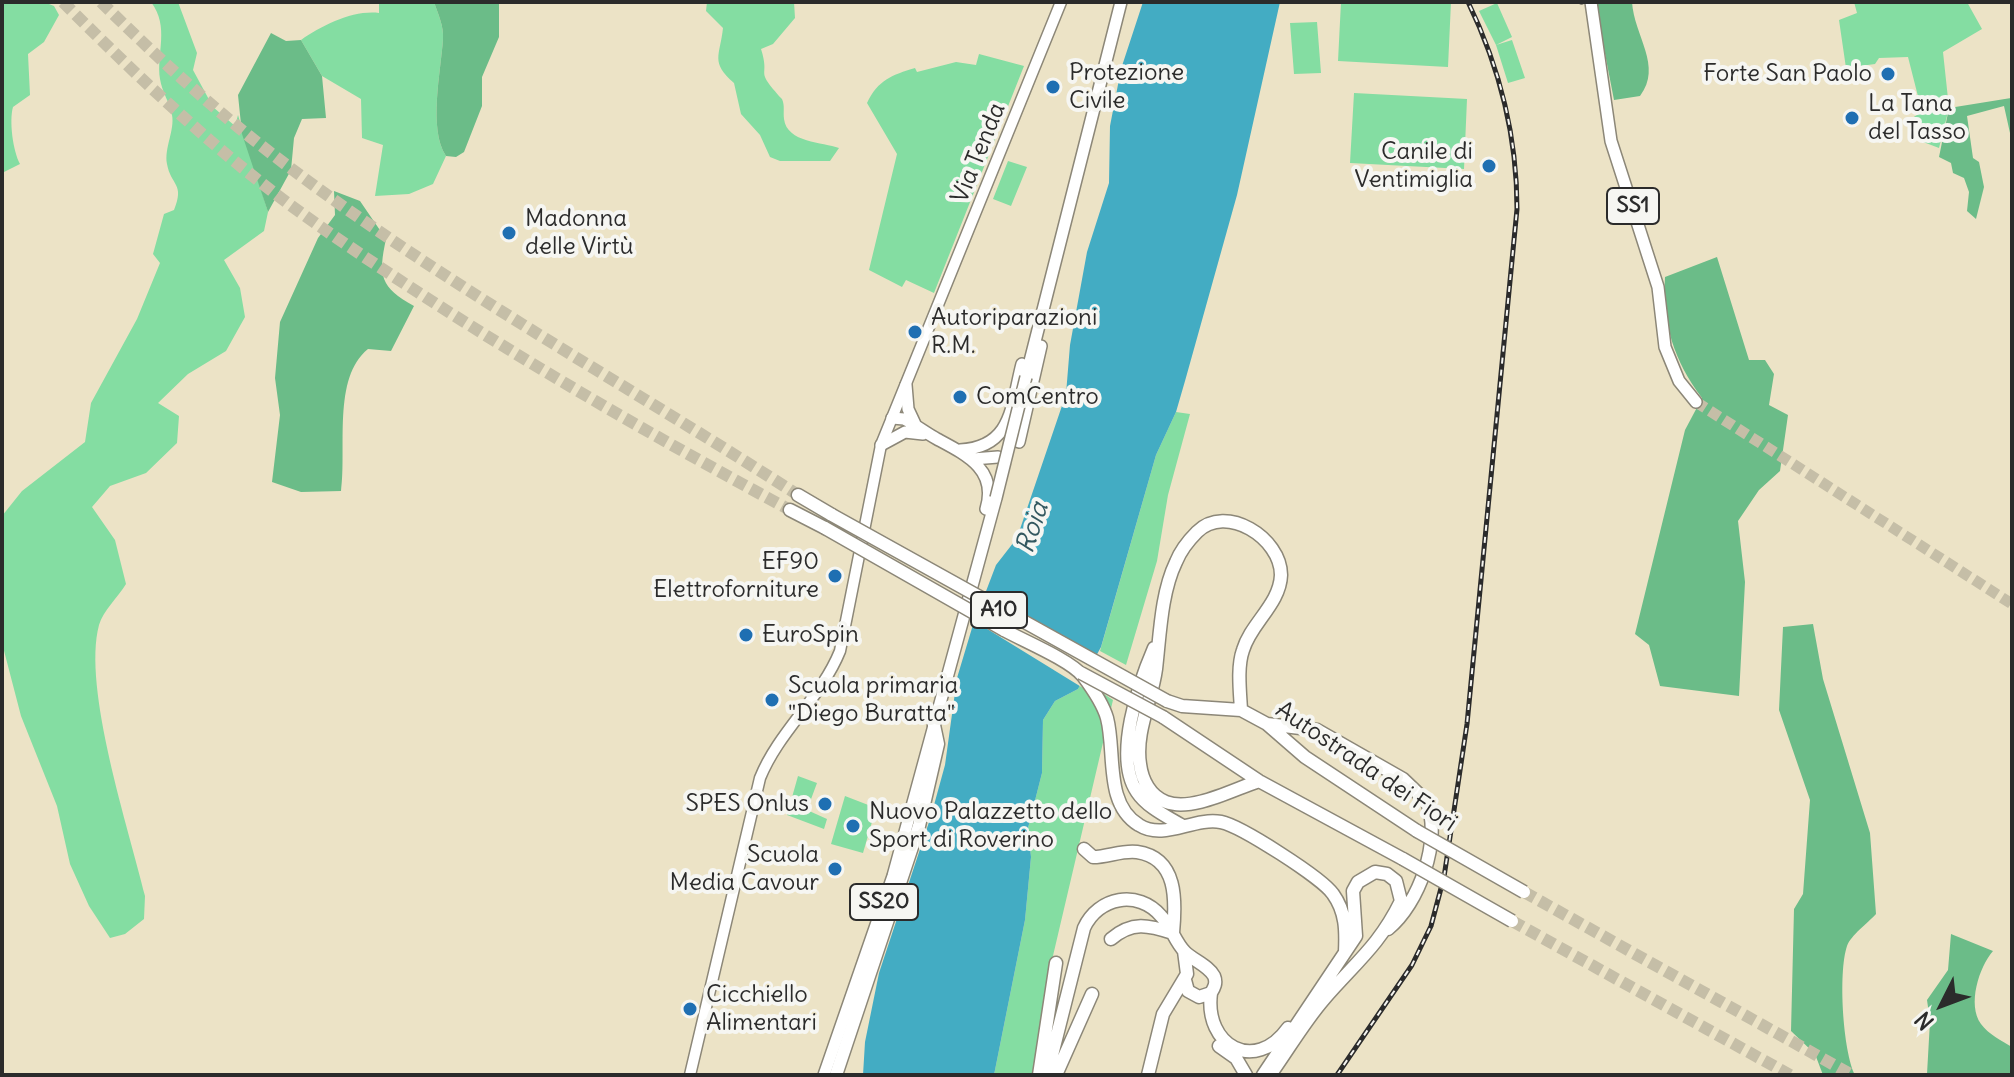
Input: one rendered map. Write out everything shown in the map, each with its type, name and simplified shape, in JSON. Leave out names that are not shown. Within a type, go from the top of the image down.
[{"type":"highway","name":"Autostrada dei Fiori","points":[[798,495],[1167,701],[1182,706],[1241,710],[1267,724],[1305,757],[1417,831],[1524,892]]},
{"type":"highway","name":"A10","points":[[790,510],[1163,717],[1259,781],[1512,921]]},
{"type":"highway","points":[[1241,710],[1242,652],[1251,631],[1271,604],[1281,574],[1276,555],[1266,539],[1242,524],[1218,522],[1199,530],[1175,563],[1139,750],[1148,786],[1164,802],[1182,805],[1259,781]]},
{"type":"highway","points":[[1159,638],[1144,670],[1129,731],[1129,775],[1145,803],[1181,825]]},
{"type":"highway","points":[[1081,673],[1106,715],[1115,789],[1125,813],[1135,823],[1157,833],[1181,825],[1227,823],[1326,885],[1343,912],[1345,952]]},
{"type":"highway","points":[[1267,724],[1317,730],[1403,779],[1427,802],[1431,834],[1419,886],[1401,919],[1382,934]]},
{"type":"highway","points":[[836,1075],[919,826],[938,744],[934,725]]},
{"type":"highway","points":[[1084,849],[1093,857],[1137,852],[1158,859],[1174,882],[1176,903],[1173,933]]},
{"type":"highway","points":[[1208,1013],[1213,1028],[1226,1044],[1247,1051],[1258,1050],[1284,1033],[1356,936],[1353,891],[1358,882],[1375,872],[1387,874],[1396,881],[1401,901],[1382,934],[1277,1075]]},
{"type":"highway","points":[[1047,1075],[1084,928],[1104,906],[1133,899],[1151,906],[1184,951],[1208,969],[1215,981],[1208,1013],[1211,1035],[1236,1058],[1246,1075]]},
{"type":"highway","points":[[1111,939],[1122,930],[1141,925],[1173,933]]},
{"type":"highway","points":[[1184,951],[1188,991],[1195,996],[1211,993]]},
{"type":"highway","points":[[1039,1075],[1056,963]]},
{"type":"highway","points":[[1270,1075],[1325,998],[1359,965]]},
{"type":"highway","points":[[1148,1075],[1163,1014],[1186,977],[1199,967],[1208,969]]},
{"type":"highway","points":[[1263,1075],[1334,969]]},
{"type":"highway","points":[[1056,1075],[1092,994]]},
{"type":"main road","name":"Via Tenda","points":[[690,1075],[760,778],[772,752],[830,672],[845,636],[881,445],[1061,2]]},
{"type":"main road","name":"SS20","points":[[824,1075],[893,876],[970,584],[996,498],[1077,166],[1121,2]]},
{"type":"main road","name":"SS1","points":[[1591,2],[1611,141],[1658,287],[1668,358],[1679,381],[1696,402]]},
{"type":"main road","points":[[1019,442],[1056,278],[1059,240]]},
{"type":"main road","points":[[960,450],[986,445],[1004,431],[1046,269],[1059,240]]},
{"type":"main road","points":[[906,385],[908,409],[914,428]]},
{"type":"main road","points":[[892,418],[960,450],[973,459],[987,477],[990,489],[968,571],[970,584]]},
{"type":"main road","points":[[881,445],[914,428]]},
{"type":"main road","points":[[973,459],[998,457]]},
{"type":"green space","points":[[2,2],[44,2],[54,6],[59,15],[44,42],[28,54],[30,95],[13,107],[12,113],[14,144],[20,164],[2,173]]},
{"type":"green space","points":[[151,2],[178,2],[197,53],[193,70],[213,107],[235,126],[238,115],[268,212],[264,231],[224,260],[240,288],[245,317],[226,351],[188,374],[158,403],[179,416],[177,443],[146,473],[110,486],[92,507],[115,540],[126,584],[101,620],[95,652],[102,721],[145,896],[144,919],[125,934],[110,938],[89,906],[70,864],[57,806],[21,716],[2,643],[2,516],[22,491],[85,442],[91,403],[137,319],[160,263],[153,254],[164,214],[174,210],[178,189],[167,164],[172,115],[160,79],[160,21]]},
{"type":"green space","points":[[379,2],[434,2],[443,29],[437,116],[441,145],[446,156],[433,184],[409,194],[375,196],[383,145],[362,138],[361,99],[322,76],[301,40],[338,20],[379,13]]},
{"type":"green space","points":[[434,2],[499,2],[499,37],[482,77],[482,106],[464,152],[456,157],[446,156],[438,131],[437,99],[443,34]]},
{"type":"green space","points":[[707,2],[794,2],[795,18],[773,44],[761,49],[764,74],[782,99],[784,119],[792,133],[839,148],[830,161],[780,161],[770,157],[760,135],[741,114],[734,83],[719,64],[723,28],[706,11]]},
{"type":"green space","points":[[1341,2],[1451,2],[1448,67],[1338,61]]},
{"type":"green space","points":[[1595,2],[1632,2],[1649,73],[1640,96],[1614,100]]},
{"type":"green space","points":[[1854,2],[1967,2],[1982,29],[1943,52],[1949,108],[1939,148],[1918,140],[1912,118],[1922,112],[1908,57],[1879,58],[1875,64],[1846,68],[1839,20],[1857,13]]},
{"type":"green space","points":[[1497,3],[1512,37],[1496,45],[1479,11]]},
{"type":"green space","points":[[1317,22],[1321,73],[1294,74],[1290,23]]},
{"type":"green space","points":[[271,33],[286,41],[301,40],[322,76],[326,118],[302,119],[294,138],[291,170],[268,212],[242,134],[238,95]]},
{"type":"green space","points":[[1512,40],[1525,78],[1508,83],[1496,45]]},
{"type":"green space","points":[[979,54],[1024,66],[934,293],[906,280],[902,287],[869,270],[897,154],[867,103],[876,89],[893,76],[915,68],[917,72],[956,62],[976,65]]},
{"type":"green space","points":[[2012,92],[2012,142],[2004,106],[1967,116],[1973,158],[1979,162],[1984,187],[1976,219],[1967,211],[1969,192],[1964,178],[1953,173],[1951,163],[1939,157],[1949,108],[2011,98]]},
{"type":"green space","points":[[1354,93],[1467,99],[1464,169],[1350,163]]},
{"type":"green space","points":[[1008,161],[1027,167],[1011,206],[993,199]]},
{"type":"green space","points":[[334,191],[360,201],[386,239],[382,262],[384,279],[394,293],[414,306],[391,351],[368,349],[349,378],[343,415],[341,491],[301,492],[272,482],[280,415],[275,378],[280,322],[318,238],[335,215]]},
{"type":"green space","points":[[1717,257],[1749,360],[1765,360],[1774,374],[1769,405],[1788,415],[1780,471],[1759,490],[1738,521],[1745,582],[1739,696],[1660,686],[1649,645],[1635,634],[1685,430],[1702,398],[1684,370],[1672,341],[1666,310],[1665,277]]},
{"type":"green space","points":[[1176,412],[1190,414],[1168,495],[1157,561],[1126,665],[1100,651],[1156,455]]},
{"type":"green space","points":[[1813,624],[1823,679],[1870,833],[1876,914],[1849,942],[1843,974],[1847,1049],[1855,1075],[1823,1075],[1815,1054],[1791,1031],[1794,909],[1803,894],[1810,800],[1779,710],[1783,627]]},
{"type":"green space","points":[[1083,680],[1113,700],[1052,960],[1034,1075],[994,1075],[1025,920],[1031,857],[1028,828],[1042,773],[1043,720],[1055,701],[1078,689]]},
{"type":"green space","points":[[798,776],[817,783],[807,810],[827,819],[824,829],[787,815]]},
{"type":"green space","name":"Nuovo Palazzetto dello Sport di Roverino","points":[[845,796],[876,808],[863,853],[831,844]]},
{"type":"green space","points":[[1951,934],[1993,951],[1979,976],[1975,1007],[1984,1028],[2012,1047],[2012,1075],[1927,1074],[1930,1021],[1927,1000],[1948,970]]},
{"type":"water","name":"Roia","points":[[1143,2],[1280,2],[1237,195],[1176,412],[1156,455],[1101,647],[1078,689],[1055,701],[1043,720],[1042,773],[1028,828],[1031,857],[1025,920],[994,1075],[863,1075],[865,1042],[879,973],[945,765],[957,678],[996,565],[1017,538],[1066,394],[1070,345],[1087,252],[1109,183],[1110,126],[1121,69]]},
{"type":"pier","points":[[982,594],[1099,659],[1083,688],[971,619]]},
{"type":"tunnel","points":[[63,2],[186,119],[250,174],[318,225],[432,302],[550,374],[790,510]]},
{"type":"tunnel","points":[[101,2],[211,104],[314,186],[450,278],[798,495]]},
{"type":"tunnel","points":[[1696,402],[2012,604]]},
{"type":"tunnel","points":[[1524,892],[1852,1075]]},
{"type":"tunnel","points":[[1512,921],[1790,1075]]},
{"type":"railway","points":[[1337,1075],[1412,965],[1431,926],[1444,877],[1467,724],[1517,209],[1514,155],[1504,102],[1498,77],[1468,2]]},
{"type":"place","name":"Forte San Paolo","points":[[1888,74]]},
{"type":"place","name":"Protezione Civile","points":[[1053,87]]},
{"type":"place","name":"La Tana del Tasso","points":[[1852,118]]},
{"type":"place","name":"Canile di Ventimiglia","points":[[1489,166]]},
{"type":"place","name":"Madonna delle Virtù","points":[[509,233]]},
{"type":"place","name":"Autoriparazioni R.M.","points":[[915,332]]},
{"type":"place","name":"ComCentro","points":[[960,397]]},
{"type":"place","name":"EF90 Elettroforniture","points":[[835,576]]},
{"type":"place","name":"EuroSpin","points":[[746,635]]},
{"type":"place","name":"Scuola primaria \"Diego Buratta\"","points":[[772,700]]},
{"type":"place","name":"SPES Onlus","points":[[825,804]]},
{"type":"place","name":"Nuovo Palazzetto dello Sport di Roverino","points":[[853,826]]},
{"type":"place","name":"Scuola Media Cavour","points":[[835,869]]},
{"type":"place","name":"Cicchiello Alimentari","points":[[690,1009]]}]
